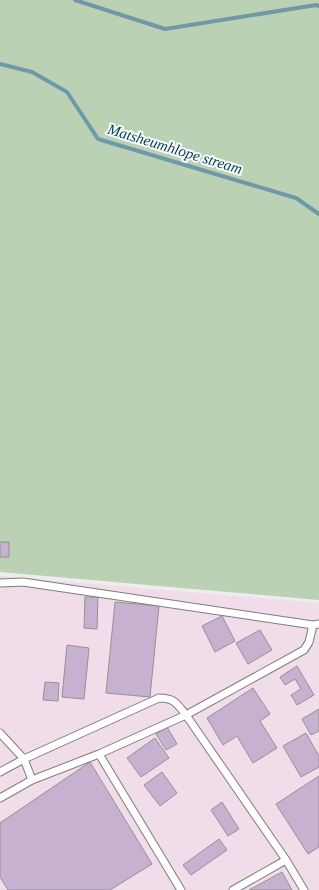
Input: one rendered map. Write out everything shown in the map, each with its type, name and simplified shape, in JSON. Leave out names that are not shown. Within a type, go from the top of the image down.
[{"type":"lane","points":[[0,583],[23,582],[316,625],[304,650],[186,716],[99,754],[32,780],[0,798]]},
{"type":"lane","points":[[0,772],[24,759],[159,698],[167,698],[175,702],[186,716],[286,860],[304,890]]},
{"type":"lane","points":[[0,733],[24,759],[32,780]]},
{"type":"lane","points":[[99,754],[181,890]]},
{"type":"lane","points":[[233,890],[286,860]]},
{"type":"shaded area","points":[[0,576],[319,603],[319,890],[0,890]]},
{"type":"green space","points":[[0,0],[319,0],[319,600],[0,572]]},
{"type":"building","points":[[0,542],[9,542],[9,557],[0,557]]},
{"type":"building","points":[[85,597],[98,597],[97,629],[84,628]]},
{"type":"building","points":[[115,602],[159,606],[150,697],[106,693]]},
{"type":"building","points":[[222,616],[235,641],[215,652],[202,626]]},
{"type":"building","points":[[260,630],[272,650],[248,664],[236,643]]},
{"type":"building","points":[[67,645],[89,648],[84,699],[62,697]]},
{"type":"building","points":[[297,666],[314,695],[297,705],[291,695],[301,689],[295,679],[285,685],[280,677]]},
{"type":"building","points":[[45,682],[59,683],[58,701],[43,700]]},
{"type":"building","points":[[253,688],[270,714],[260,721],[277,748],[253,763],[237,736],[223,745],[207,718]]},
{"type":"building","points":[[319,709],[319,731],[311,735],[302,719]]},
{"type":"building","points":[[167,727],[177,744],[166,750],[156,734]]},
{"type":"building","points":[[306,733],[319,756],[319,767],[301,777],[283,746]]},
{"type":"building","points":[[155,738],[169,758],[141,777],[127,758]]},
{"type":"building","points":[[90,762],[152,864],[110,890],[8,890],[0,877],[0,823]]},
{"type":"building","points":[[162,772],[177,793],[160,806],[144,785]]},
{"type":"building","points":[[319,776],[319,847],[308,854],[276,804]]},
{"type":"building","points":[[222,802],[239,829],[228,836],[211,810]]},
{"type":"building","points":[[219,839],[227,850],[191,875],[183,865]]},
{"type":"building","points":[[282,872],[292,890],[249,890]]},
{"type":"waterway","points":[[75,0],[165,29],[316,5],[319,6]]},
{"type":"waterway","name":"Matsheumhlope stream","points":[[0,64],[32,72],[67,92],[98,139],[296,198],[319,214]]}]
